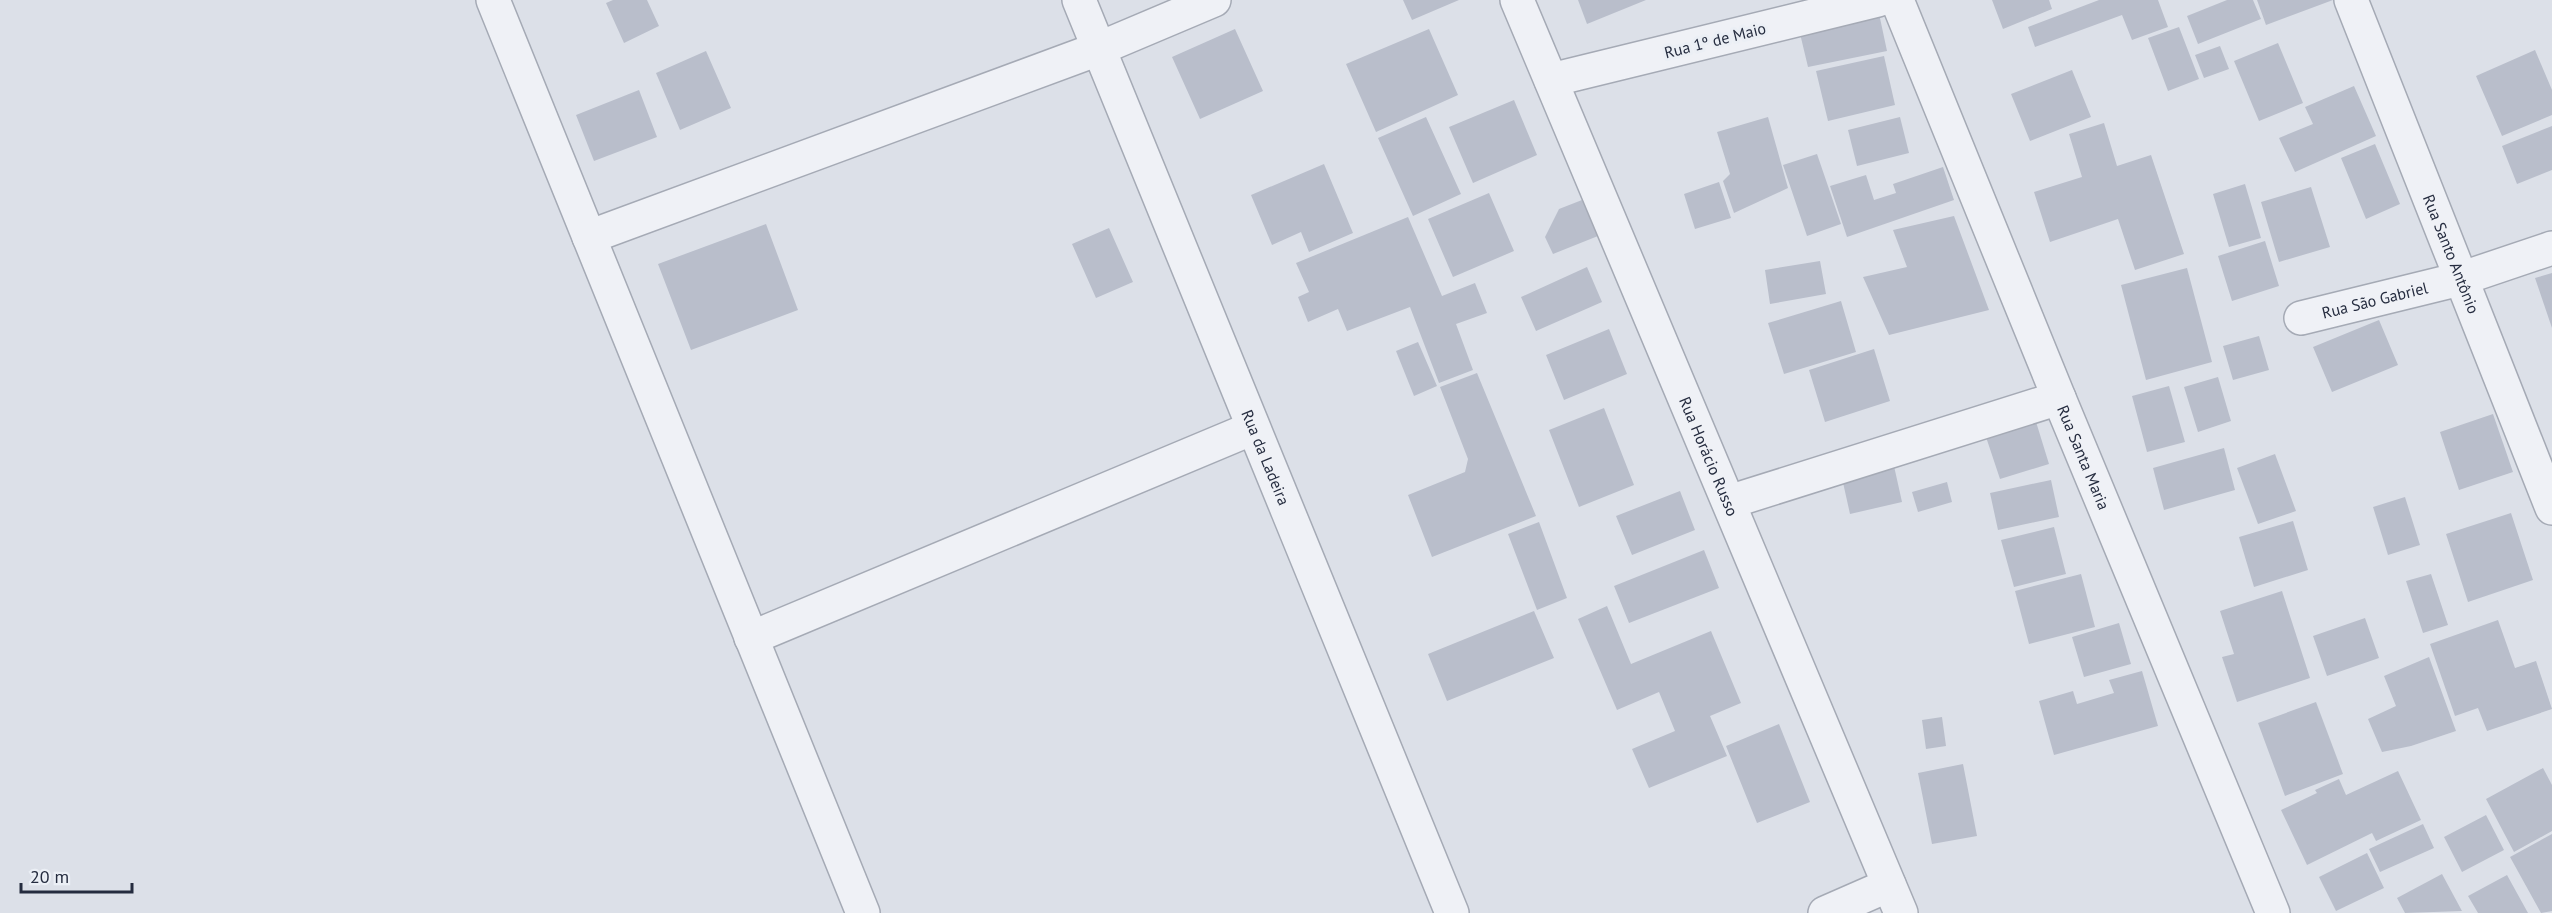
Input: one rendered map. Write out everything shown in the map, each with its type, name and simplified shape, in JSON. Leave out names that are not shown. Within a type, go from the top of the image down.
[{"type":"street","points":[[493,0],[863,913]]},
{"type":"street","name":"Rua da Ladeira","points":[[1079,0],[1452,913]]},
{"type":"street","points":[[589,237],[1098,50],[1214,0]]},
{"type":"street","name":"Rua Horácio Russo","points":[[1517,0],[1895,899]]},
{"type":"street","name":"Rua 1º de Maio","points":[[1551,80],[1878,0]]},
{"type":"street","name":"Rua Santa Maria","points":[[1897,0],[2273,913]]},
{"type":"street","name":"Rua Santo Antônio","points":[[2351,0],[2552,508]]},
{"type":"street","name":"Rua São Gabriel","points":[[2301,318],[2460,279],[2552,248]]},
{"type":"street","points":[[1729,502],[2059,398]]},
{"type":"street","points":[[751,638],[1253,428]]},
{"type":"street","points":[[1825,913],[1895,899]]},
{"type":"building","points":[[613,0],[647,0],[659,26],[624,43],[606,3]]},
{"type":"building","points":[[1403,0],[1459,0],[1412,20]]},
{"type":"building","points":[[1578,0],[1646,0],[1587,24]]},
{"type":"building","points":[[1992,0],[2049,0],[2052,9],[2003,29]]},
{"type":"building","points":[[2099,0],[2158,0],[2168,27],[2132,40],[2122,15],[2035,47],[2028,27]]},
{"type":"building","points":[[2227,0],[2253,0],[2261,19],[2198,44],[2187,16]]},
{"type":"building","points":[[2257,0],[2333,0],[2266,25]]},
{"type":"building","points":[[1877,4],[1887,51],[1808,67],[1797,21]]},
{"type":"building","points":[[2179,27],[2199,79],[2168,91],[2148,38]]},
{"type":"building","points":[[1235,29],[1263,91],[1200,119],[1172,57]]},
{"type":"building","points":[[1429,29],[1458,95],[1376,132],[1346,64]]},
{"type":"building","points":[[2278,43],[2303,103],[2259,121],[2234,61]]},
{"type":"building","points":[[2220,46],[2229,69],[2204,78],[2195,55]]},
{"type":"building","points":[[2535,50],[2552,90],[2552,115],[2502,136],[2476,76]]},
{"type":"building","points":[[706,51],[731,108],[680,130],[656,73]]},
{"type":"building","points":[[1884,56],[1895,105],[1828,121],[1816,71]]},
{"type":"building","points":[[2072,70],[2091,117],[2030,141],[2011,94]]},
{"type":"building","points":[[2354,86],[2376,136],[2295,172],[2279,138],[2313,124],[2305,107]]},
{"type":"building","points":[[639,90],[657,137],[594,161],[576,115]]},
{"type":"building","points":[[1514,100],[1537,155],[1473,183],[1449,127]]},
{"type":"building","points":[[1426,117],[1461,194],[1413,216],[1378,138]]},
{"type":"building","points":[[1768,117],[1788,188],[1734,213],[1723,181],[1730,174],[1717,132]]},
{"type":"building","points":[[1900,117],[1909,153],[1857,166],[1848,130]]},
{"type":"building","points":[[2104,123],[2117,166],[2151,155],[2184,254],[2135,270],[2118,219],[2050,242],[2034,192],[2082,177],[2069,134]]},
{"type":"building","points":[[2552,126],[2552,170],[2517,184],[2502,146]]},
{"type":"building","points":[[2375,144],[2400,204],[2366,219],[2341,158]]},
{"type":"building","points":[[1817,154],[1841,224],[1807,236],[1783,165]]},
{"type":"building","points":[[1324,164],[1353,233],[1309,252],[1301,232],[1272,245],[1251,195]]},
{"type":"building","points":[[1943,167],[1954,200],[1847,237],[1830,186],[1866,175],[1874,200],[1896,193],[1893,184]]},
{"type":"building","points":[[1719,182],[1731,218],[1695,229],[1684,194]]},
{"type":"building","points":[[2245,184],[2261,238],[2229,247],[2213,194]]},
{"type":"building","points":[[2311,187],[2330,247],[2279,262],[2261,202]]},
{"type":"building","points":[[1489,193],[1514,251],[1453,277],[1428,219]]},
{"type":"building","points":[[1582,200],[1598,236],[1553,254],[1545,237],[1559,209]]},
{"type":"building","points":[[1954,216],[1989,310],[1889,335],[1863,277],[1907,267],[1893,230]]},
{"type":"building","points":[[1408,217],[1442,296],[1475,283],[1487,313],[1456,324],[1473,370],[1439,383],[1410,307],[1347,331],[1338,309],[1308,322],[1298,297],[1309,292],[1296,263]]},
{"type":"building","points":[[766,224],[798,310],[691,350],[658,264]]},
{"type":"building","points":[[1109,228],[1133,282],[1096,298],[1072,244]]},
{"type":"building","points":[[2265,241],[2279,286],[2232,301],[2218,256]]},
{"type":"building","points":[[1820,261],[1826,294],[1770,304],[1765,270]]},
{"type":"building","points":[[1587,267],[1602,302],[1536,331],[1521,297]]},
{"type":"building","points":[[2187,268],[2212,362],[2146,380],[2121,285]]},
{"type":"building","points":[[2552,273],[2552,328],[2535,278]]},
{"type":"building","points":[[1841,301],[1856,352],[1784,374],[1768,323]]},
{"type":"building","points":[[2379,320],[2398,365],[2332,392],[2313,347]]},
{"type":"building","points":[[1609,329],[1627,374],[1564,400],[1546,355]]},
{"type":"building","points":[[2259,336],[2269,370],[2233,380],[2223,346]]},
{"type":"building","points":[[1418,342],[1437,386],[1414,396],[1396,351]]},
{"type":"building","points":[[1874,349],[1890,401],[1825,422],[1809,370]]},
{"type":"building","points":[[1477,373],[1536,516],[1432,557],[1408,495],[1465,472],[1468,459],[1440,387]]},
{"type":"building","points":[[2218,377],[2231,421],[2198,432],[2184,387]]},
{"type":"building","points":[[2169,386],[2185,442],[2147,452],[2132,396]]},
{"type":"building","points":[[1604,408],[1634,485],[1579,507],[1549,430]]},
{"type":"building","points":[[2033,412],[2049,464],[2000,479],[1983,428]]},
{"type":"building","points":[[2493,414],[2513,472],[2459,490],[2440,432]]},
{"type":"building","points":[[2224,448],[2235,490],[2164,510],[2153,468]]},
{"type":"building","points":[[2275,454],[2296,511],[2258,524],[2237,468]]},
{"type":"building","points":[[1894,466],[1902,502],[1850,514],[1842,478]]},
{"type":"building","points":[[2051,480],[2059,517],[1998,530],[1990,493]]},
{"type":"building","points":[[1947,482],[1952,502],[1918,512],[1912,492]]},
{"type":"building","points":[[1680,491],[1695,530],[1632,555],[1616,516]]},
{"type":"building","points":[[2405,497],[2420,545],[2388,555],[2373,507]]},
{"type":"building","points":[[2511,513],[2533,580],[2468,602],[2446,534]]},
{"type":"building","points":[[2293,521],[2308,570],[2254,587],[2239,537]]},
{"type":"building","points":[[1539,522],[1567,598],[1537,610],[1508,534]]},
{"type":"building","points":[[2054,527],[2066,574],[2014,587],[2001,540]]},
{"type":"building","points":[[1704,550],[1719,588],[1629,623],[1614,586]]},
{"type":"building","points":[[2081,574],[2095,627],[2029,644],[2015,591]]},
{"type":"building","points":[[2431,574],[2448,625],[2423,633],[2406,581]]},
{"type":"building","points":[[2282,591],[2310,678],[2237,702],[2222,657],[2234,654],[2220,611]]},
{"type":"building","points":[[1607,606],[1631,664],[1711,631],[1741,703],[1710,716],[1727,756],[1649,788],[1632,749],[1675,731],[1659,692],[1617,710],[1578,619]]},
{"type":"building","points":[[1534,611],[1554,658],[1447,701],[1428,654]]},
{"type":"building","points":[[2365,618],[2379,658],[2327,676],[2313,636]]},
{"type":"building","points":[[2498,620],[2515,668],[2536,661],[2552,709],[2487,731],[2478,708],[2455,716],[2430,644]]},
{"type":"building","points":[[2119,623],[2131,664],[2084,677],[2072,637]]},
{"type":"building","points":[[2429,657],[2456,731],[2411,746],[2382,752],[2368,719],[2396,706],[2384,676]]},
{"type":"building","points":[[2142,671],[2158,726],[2054,755],[2039,701],[2073,691],[2077,704],[2114,693],[2109,680]]},
{"type":"building","points":[[2316,702],[2343,774],[2285,796],[2258,723]]},
{"type":"building","points":[[1942,717],[1946,746],[1926,749],[1922,720]]},
{"type":"building","points":[[1779,724],[1810,802],[1757,823],[1726,746]]},
{"type":"building","points":[[1963,764],[1977,836],[1932,844],[1918,773]]},
{"type":"building","points":[[2543,768],[2552,785],[2552,831],[2514,852],[2486,799]]},
{"type":"building","points":[[2398,771],[2421,820],[2376,841],[2372,833],[2307,865],[2281,810],[2317,793],[2315,790],[2339,779],[2346,795]]},
{"type":"building","points":[[2486,815],[2504,850],[2462,872],[2444,837]]},
{"type":"building","points":[[2423,824],[2434,848],[2380,872],[2369,849]]},
{"type":"building","points":[[2552,834],[2552,911],[2541,913],[2510,857]]},
{"type":"building","points":[[2367,853],[2384,888],[2336,911],[2319,877]]},
{"type":"building","points":[[2442,874],[2462,911],[2405,913],[2397,898]]},
{"type":"building","points":[[2507,875],[2528,913],[2478,913],[2468,896]]}]
